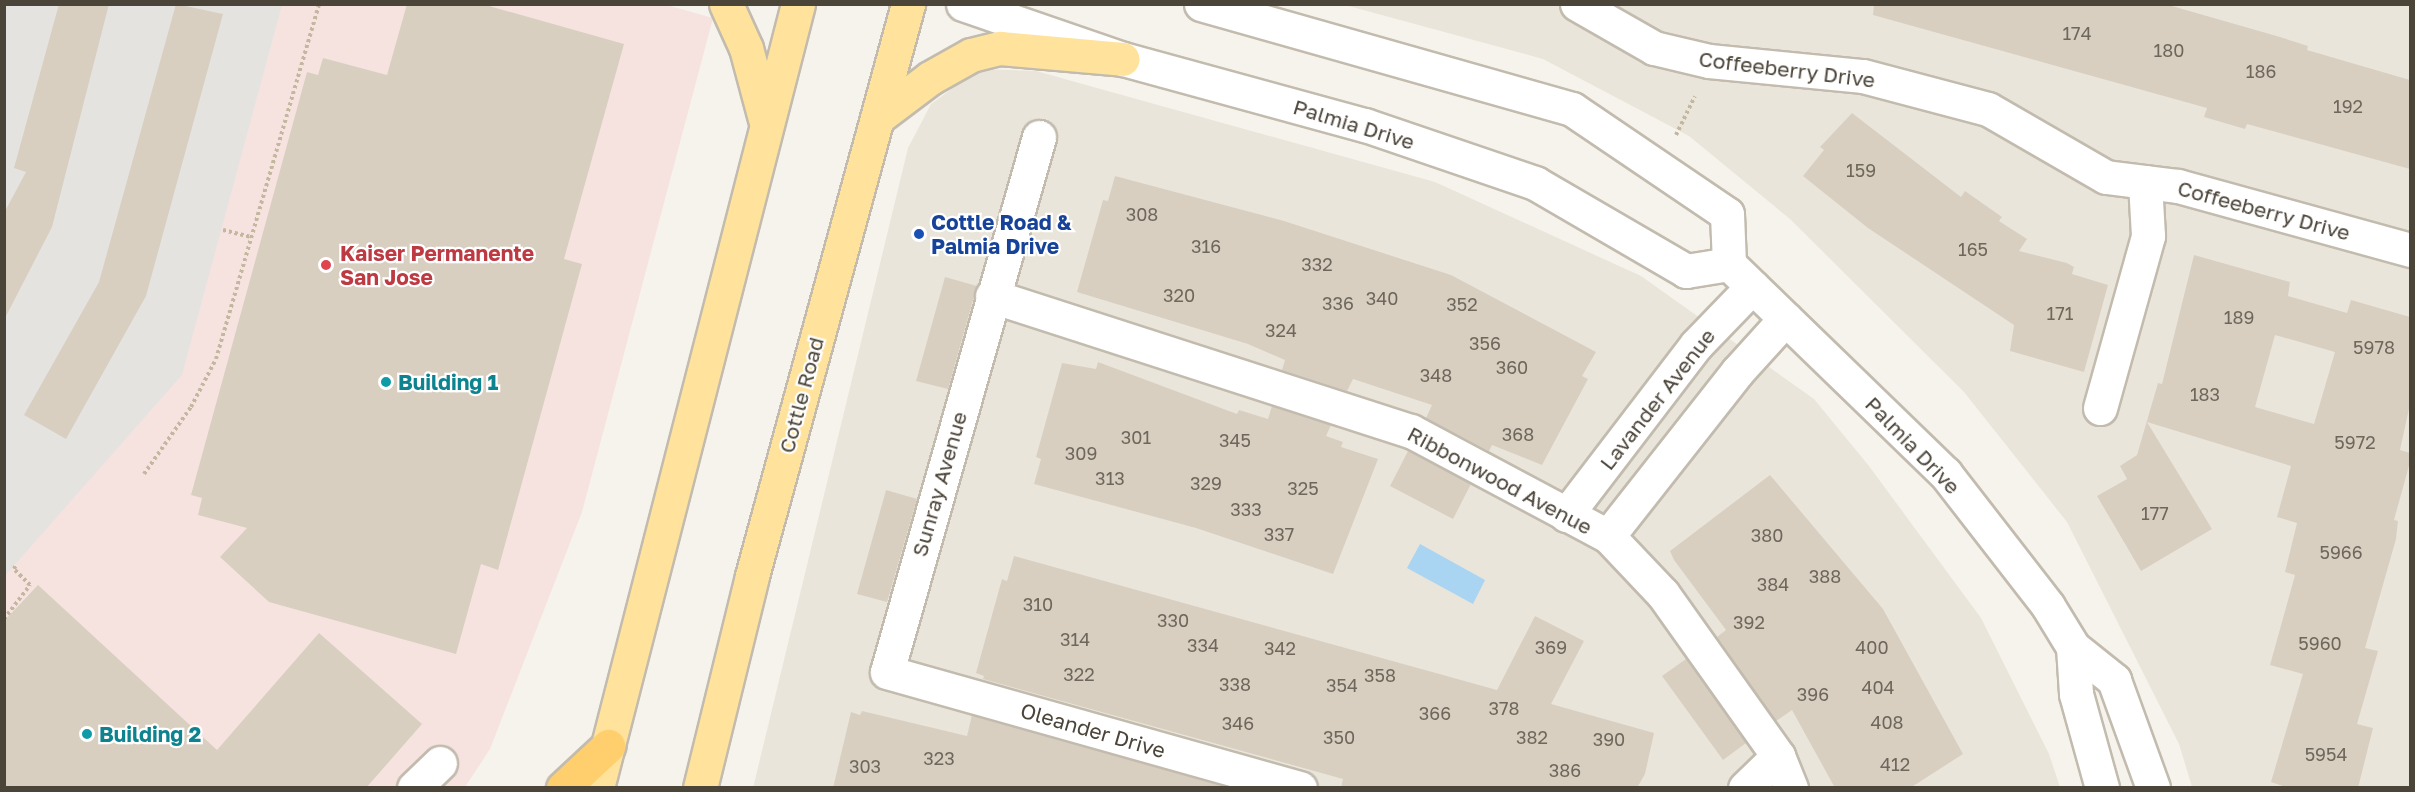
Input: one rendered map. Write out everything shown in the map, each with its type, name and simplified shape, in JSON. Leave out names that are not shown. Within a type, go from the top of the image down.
[{"type":"highway","points":[[563,788],[608,746]]},
{"type":"main road","points":[[726,4],[746,48],[765,121]]},
{"type":"main road","points":[[597,788],[765,121],[798,4]]},
{"type":"main road","name":"Cottle Road","points":[[700,788],[752,576],[908,4]]},
{"type":"main road","points":[[877,118],[930,78],[971,56],[1000,48],[1123,59]]},
{"type":"street","name":"Palmia Drive","points":[[963,4],[1123,59],[1365,125],[1535,183],[1686,271],[1729,264],[1945,472],[2048,606],[2073,647],[2114,680],[2153,788]]},
{"type":"street","points":[[1201,4],[1572,109],[1727,214],[1729,264]]},
{"type":"street","name":"Coffeeberry Drive","points":[[1577,4],[1654,48],[1709,62],[1863,76],[1988,109],[2106,177],[2178,186],[2410,250]]},
{"type":"street","name":"Sunray Avenue","points":[[887,672],[1039,137]]},
{"type":"street","points":[[2100,408],[2148,237],[2145,182]]},
{"type":"street","name":"Lavander Avenue","points":[[1566,515],[1696,345],[1752,287]]},
{"type":"street","name":"Ribbonwood Avenue","points":[[992,296],[1411,431],[1608,536],[1663,594],[1778,756],[1791,788]]},
{"type":"street","points":[[1608,536],[1737,372],[1785,319]]},
{"type":"street","name":"Palmia Drive","points":[[2073,647],[2076,694],[2102,788]]},
{"type":"street","name":"Oleander Drive","points":[[887,672],[1300,788]]},
{"type":"street","points":[[1745,788],[1778,756]]},
{"type":"street","points":[[414,788],[440,763]]},
{"type":"path","points":[[144,474],[191,407],[216,359],[319,4]]},
{"type":"path","points":[[1657,167],[1686,119],[1709,62]]},
{"type":"path","points":[[223,230],[252,237]]},
{"type":"path","points":[[4,619],[30,585],[14,569],[16,565]]},
{"type":"shaded area","name":"Kaiser Permanente San Jose","points":[[663,4],[713,18],[582,512],[490,749],[465,787],[5,788],[5,5]]},
{"type":"shaded area","points":[[5,5],[282,5],[182,375],[5,576]]},
{"type":"shaded area","points":[[1345,5],[2410,5],[2410,787],[2192,787],[2179,744],[2067,522],[1964,392],[1790,219],[1689,136],[1543,59]]},
{"type":"shaded area","points":[[979,69],[1036,71],[1435,182],[1641,276],[1814,399],[1869,466],[1981,618],[2049,754],[2060,787],[753,788],[908,148],[931,104]]},
{"type":"water","points":[[1420,544],[1485,580],[1473,604],[1407,568]]},
{"type":"building","points":[[59,4],[109,4],[52,227],[4,320],[4,213],[26,172],[14,168]]},
{"type":"building","points":[[176,4],[223,14],[146,296],[66,439],[24,415],[99,282]]},
{"type":"building","name":"Building 1","points":[[407,4],[482,4],[624,44],[564,259],[582,264],[498,570],[481,564],[456,654],[269,602],[220,557],[247,528],[198,515],[202,498],[191,495],[307,72],[318,75],[323,58],[387,75]]},
{"type":"building","points":[[1874,4],[2165,4],[2280,37],[2308,46],[2307,50],[2410,80],[2410,169],[2247,124],[2245,129],[2204,117],[2207,108],[1873,15]]},
{"type":"building","points":[[1852,113],[1961,197],[1965,191],[2002,217],[1999,221],[2027,239],[2019,251],[2067,263],[2074,267],[2072,274],[2108,285],[2084,372],[2010,351],[2014,325],[1868,228],[1803,176],[1824,150],[1820,147]]},
{"type":"building","points":[[1115,176],[1284,221],[1451,275],[1596,352],[1582,376],[1588,379],[1542,465],[1492,445],[1489,451],[1426,418],[1432,405],[1353,379],[1347,391],[1282,370],[1285,360],[1248,344],[1077,292],[1103,200],[1108,201]]},
{"type":"building","points":[[2194,255],[2290,282],[2288,296],[2347,313],[2351,300],[2410,317],[2410,404],[2400,450],[2410,453],[2410,462],[2394,520],[2398,521],[2396,539],[2365,648],[2378,651],[2357,724],[2373,728],[2358,788],[2289,788],[2271,782],[2303,674],[2270,665],[2295,575],[2285,572],[2297,523],[2277,517],[2291,466],[2147,422],[2212,529],[2141,571],[2097,496],[2127,479],[2120,466],[2137,455],[2158,383],[2162,384]],"holes":[[[2275,335],[2335,352],[2314,424],[2255,407]]]},
{"type":"building","points":[[945,277],[977,286],[948,389],[916,381]]},
{"type":"building","points":[[1098,362],[1237,414],[1239,410],[1268,419],[1272,406],[1331,425],[1326,436],[1343,442],[1341,447],[1378,459],[1333,574],[1196,528],[1034,484],[1041,459],[1036,457],[1062,363],[1096,369]]},
{"type":"building","points":[[1408,451],[1471,484],[1453,519],[1390,486]]},
{"type":"building","points":[[1770,475],[1883,609],[1963,754],[1910,788],[1835,788],[1792,710],[1776,721],[1717,637],[1726,630],[1674,560],[1670,551]]},
{"type":"building","points":[[886,490],[917,499],[887,602],[857,594]]},
{"type":"building","points":[[1014,556],[1497,690],[1535,616],[1584,641],[1551,704],[1654,733],[1645,774],[1637,788],[1341,788],[1343,779],[983,679],[984,676],[976,673],[1002,579],[1007,581]]},
{"type":"building","points":[[38,585],[217,750],[319,633],[422,724],[366,788],[4,788],[4,621]]},
{"type":"building","points":[[1686,659],[1746,743],[1723,760],[1662,676]]},
{"type":"building","points":[[862,711],[967,736],[972,715],[1229,788],[833,788],[851,712],[860,715]]},
{"type":"place","name":"Cottle Road & Palmia Drive","points":[[919,234]]},
{"type":"place","name":"Kaiser Permanente San Jose","points":[[326,265]]},
{"type":"place","name":"Building 1","points":[[386,382]]},
{"type":"place","name":"Building 2","points":[[87,734]]}]
